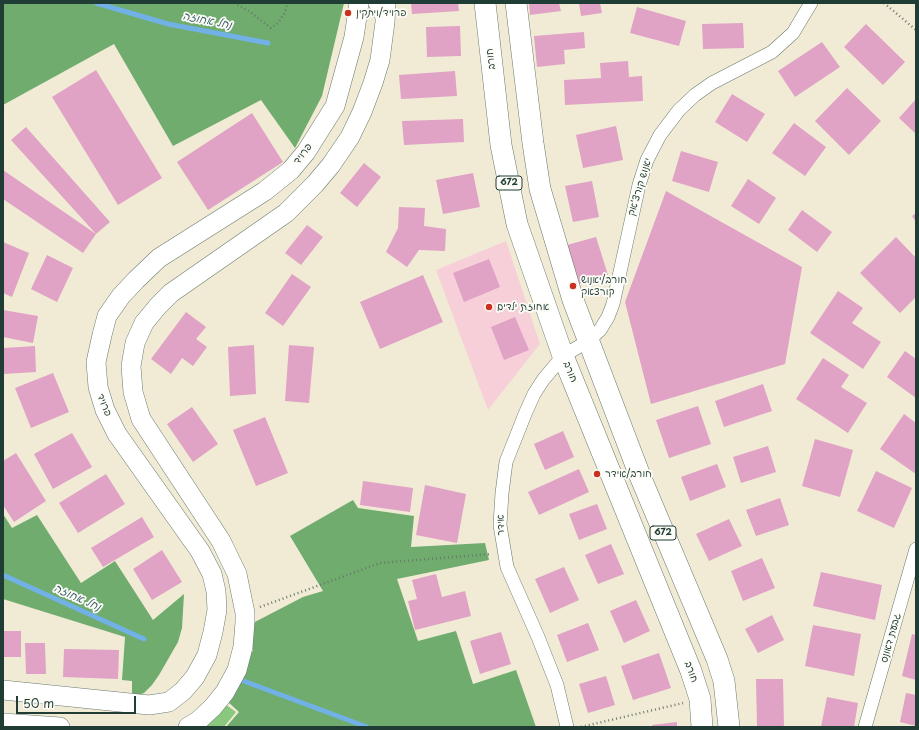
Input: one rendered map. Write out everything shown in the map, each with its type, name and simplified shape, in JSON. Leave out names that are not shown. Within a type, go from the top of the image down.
[{"type":"main road","name":"פרויד","points":[[3,690],[149,705],[169,702],[183,691],[194,677],[207,655],[217,610],[216,591],[212,574],[200,551],[118,434],[105,410],[98,387],[96,362],[102,335],[108,316],[121,296],[159,258],[265,191],[291,170],[306,152],[335,106],[354,37],[359,3]]},
{"type":"main road","points":[[188,727],[198,721],[213,707],[225,692],[237,670],[243,647],[245,613],[237,574],[220,540],[141,419],[133,392],[131,366],[135,343],[144,323],[171,293],[286,213],[315,184],[331,165],[350,137],[362,112],[373,83],[380,60],[386,3]]},
{"type":"main road","name":"חורב","points":[[485,3],[502,145],[516,224],[563,356],[691,671],[700,699],[702,727]]},
{"type":"main road","name":"672","points":[[516,3],[540,189],[573,300],[588,341],[640,476],[724,680],[730,727]]},
{"type":"main road","points":[[3,723],[60,727]]},
{"type":"street","points":[[375,3],[385,22]]},
{"type":"street","name":"יאנוש קורצ'אק","points":[[588,341],[600,330],[608,317],[613,304],[638,185],[647,160],[660,135],[679,110],[695,95],[712,83],[772,52],[793,33],[811,3]]},
{"type":"street","name":"אידר","points":[[567,727],[557,685],[538,637],[507,567],[500,525],[506,462],[516,434],[534,394],[563,356],[588,341]]},
{"type":"street","name":"גבעת דאונס","points":[[865,727],[916,549]]},
{"type":"path","points":[[234,3],[249,11],[271,28],[278,24],[288,3]]},
{"type":"path","points":[[884,3],[916,30]]},
{"type":"path","points":[[245,613],[380,563],[504,552]]},
{"type":"path","points":[[580,727],[700,699]]},
{"type":"shaded area","name":"אחוזת ילדים","points":[[506,241],[540,344],[488,410],[436,270]]},
{"type":"green space","points":[[3,3],[344,3],[322,96],[295,148],[261,100],[173,146],[114,44],[3,105]]},
{"type":"green space","points":[[353,500],[358,508],[414,516],[411,547],[485,543],[489,560],[397,579],[418,641],[456,631],[473,684],[516,670],[536,727],[226,727],[239,712],[227,701],[239,685],[247,670],[244,659],[253,651],[251,624],[303,597],[323,591],[290,536]]},
{"type":"green space","points":[[3,514],[12,528],[37,515],[81,583],[115,561],[153,620],[184,594],[182,628],[178,642],[159,675],[144,693],[132,697],[132,681],[122,680],[125,637],[3,599]]},
{"type":"green space","points":[[225,704],[236,712],[224,727],[208,727],[207,726]]},
{"type":"building","points":[[411,3],[458,3],[459,11],[412,14]]},
{"type":"building","points":[[529,3],[559,3],[561,11],[530,15]]},
{"type":"building","points":[[579,3],[600,3],[602,13],[581,16]]},
{"type":"building","points":[[637,7],[686,21],[679,46],[630,33]]},
{"type":"building","points":[[743,23],[744,48],[703,49],[702,24]]},
{"type":"building","points":[[866,24],[905,62],[883,85],[844,47]]},
{"type":"building","points":[[460,26],[461,56],[427,57],[426,27]]},
{"type":"building","points":[[584,32],[585,48],[564,50],[565,64],[537,67],[534,36]]},
{"type":"building","points":[[822,42],[840,67],[795,97],[778,71]]},
{"type":"building","points":[[628,61],[629,77],[642,76],[643,101],[565,105],[564,80],[601,78],[600,63]]},
{"type":"building","points":[[96,70],[162,178],[118,205],[52,97]]},
{"type":"building","points":[[455,71],[457,96],[401,99],[399,75]]},
{"type":"building","points":[[847,88],[881,121],[849,155],[815,121]]},
{"type":"building","points":[[732,94],[765,114],[747,142],[715,122]]},
{"type":"building","points":[[916,99],[916,134],[899,118]]},
{"type":"building","points":[[252,113],[283,162],[208,210],[177,162]]},
{"type":"building","points":[[463,119],[464,142],[404,145],[402,121]]},
{"type":"building","points":[[794,123],[826,147],[805,176],[772,153]]},
{"type":"building","points":[[616,126],[623,160],[583,168],[576,135]]},
{"type":"building","points":[[26,127],[110,222],[96,234],[11,140]]},
{"type":"building","points":[[681,151],[718,162],[709,192],[672,181]]},
{"type":"building","points":[[364,163],[381,177],[357,207],[340,193]]},
{"type":"building","points":[[3,170],[96,234],[83,253],[3,199]]},
{"type":"building","points":[[473,173],[480,207],[443,214],[436,180]]},
{"type":"building","points":[[748,179],[776,198],[759,224],[731,206]]},
{"type":"building","points":[[592,181],[599,217],[573,222],[565,186]]},
{"type":"building","points":[[666,191],[802,267],[785,364],[651,404],[625,302]]},
{"type":"building","points":[[399,207],[425,208],[424,226],[446,229],[445,251],[419,250],[407,267],[386,252],[398,228]]},
{"type":"building","points":[[802,210],[832,232],[817,252],[788,230]]},
{"type":"building","points":[[916,213],[916,222],[912,216]]},
{"type":"building","points":[[307,225],[323,237],[301,265],[285,253]]},
{"type":"building","points":[[596,237],[608,275],[578,284],[567,245]]},
{"type":"building","points":[[896,237],[916,258],[916,297],[900,313],[860,273]]},
{"type":"building","points":[[3,242],[29,253],[12,297],[3,293]]},
{"type":"building","points":[[47,255],[73,268],[57,302],[31,289]]},
{"type":"building","points":[[489,259],[500,287],[464,302],[453,273]]},
{"type":"building","points":[[292,274],[311,287],[283,326],[265,313]]},
{"type":"building","points":[[423,275],[443,322],[380,349],[360,302]]},
{"type":"building","points":[[838,291],[863,308],[852,323],[881,342],[863,369],[810,333]]},
{"type":"building","points":[[3,310],[38,316],[33,343],[3,337]]},
{"type":"building","points":[[186,312],[206,327],[196,339],[207,347],[193,366],[182,358],[171,374],[151,359]]},
{"type":"building","points":[[515,317],[529,350],[504,360],[491,327]]},
{"type":"building","points":[[254,345],[256,394],[230,396],[228,347]]},
{"type":"building","points":[[289,345],[314,347],[309,403],[285,401]]},
{"type":"building","points":[[35,346],[36,372],[3,374],[3,348]]},
{"type":"building","points":[[905,351],[916,359],[916,398],[887,377]]},
{"type":"building","points":[[823,358],[849,375],[841,387],[867,403],[848,433],[796,399]]},
{"type":"building","points":[[53,373],[69,412],[31,428],[15,388]]},
{"type":"building","points":[[763,384],[772,411],[724,427],[715,401]]},
{"type":"building","points":[[698,406],[711,444],[669,458],[656,420]]},
{"type":"building","points":[[192,407],[218,444],[193,462],[167,424]]},
{"type":"building","points":[[904,414],[916,423],[916,474],[880,449]]},
{"type":"building","points":[[265,417],[288,473],[256,486],[233,430]]},
{"type":"building","points":[[563,431],[574,457],[545,470],[534,444]]},
{"type":"building","points":[[72,433],[92,467],[53,489],[34,454]]},
{"type":"building","points":[[815,439],[853,450],[840,497],[802,486]]},
{"type":"building","points":[[768,446],[776,472],[741,483],[733,457]]},
{"type":"building","points":[[16,453],[46,501],[14,522],[3,505],[3,461]]},
{"type":"building","points":[[717,464],[726,487],[690,501],[681,477]]},
{"type":"building","points":[[579,469],[589,492],[539,515],[528,492]]},
{"type":"building","points":[[876,471],[912,488],[894,528],[857,511]]},
{"type":"building","points":[[106,474],[125,504],[78,533],[59,503]]},
{"type":"building","points":[[363,481],[413,488],[410,512],[360,505]]},
{"type":"building","points":[[425,485],[466,494],[457,543],[416,535]]},
{"type":"building","points":[[780,498],[789,525],[756,536],[746,510]]},
{"type":"building","points":[[597,504],[607,529],[579,540],[569,514]]},
{"type":"building","points":[[142,517],[154,537],[103,567],[91,548]]},
{"type":"building","points":[[729,519],[742,546],[709,561],[696,534]]},
{"type":"building","points":[[611,544],[624,574],[598,584],[585,555]]},
{"type":"building","points":[[162,550],[182,582],[152,600],[133,569]]},
{"type":"building","points":[[762,558],[775,588],[743,601],[731,571]]},
{"type":"building","points":[[564,567],[579,600],[550,613],[535,579]]},
{"type":"building","points":[[821,572],[882,585],[875,620],[813,606]]},
{"type":"building","points":[[436,574],[442,597],[465,591],[471,616],[415,630],[408,601],[417,599],[412,580]]},
{"type":"building","points":[[636,600],[650,631],[624,643],[610,611]]},
{"type":"building","points":[[772,615],[784,640],[758,653],[745,629]]},
{"type":"building","points":[[588,623],[599,650],[567,662],[557,635]]},
{"type":"building","points":[[813,625],[861,634],[854,676],[805,666]]},
{"type":"building","points":[[3,631],[21,631],[21,657],[3,657]]},
{"type":"building","points":[[501,632],[511,664],[480,674],[470,641]]},
{"type":"building","points":[[912,634],[916,635],[916,680],[902,676]]},
{"type":"building","points":[[25,643],[45,643],[46,674],[26,674]]},
{"type":"building","points":[[64,649],[119,650],[118,679],[63,677]]},
{"type":"building","points":[[659,653],[671,688],[633,700],[621,666]]},
{"type":"building","points":[[606,676],[615,705],[588,713],[579,684]]},
{"type":"building","points":[[756,679],[783,679],[784,727],[757,727]]},
{"type":"building","points":[[906,693],[916,695],[916,726],[900,722]]},
{"type":"building","points":[[827,697],[858,703],[854,727],[821,727]]},
{"type":"building","points":[[677,722],[677,727],[653,727],[652,725]]},
{"type":"waterway","name":"נחל אחוזה","points":[[96,3],[168,24],[268,43]]},
{"type":"waterway","name":"נחל אחוזה","points":[[3,575],[144,639]]},
{"type":"waterway","name":"נחל אחוזה","points":[[241,680],[367,727]]},
{"type":"place","name":"פרויד/ויתקין","points":[[348,13]]},
{"type":"place","name":"חורב/יאנוש קורצאק","points":[[573,286]]},
{"type":"place","name":"אחוזת ילדים","points":[[489,307]]},
{"type":"place","name":"חורב/אידר","points":[[597,474]]}]
